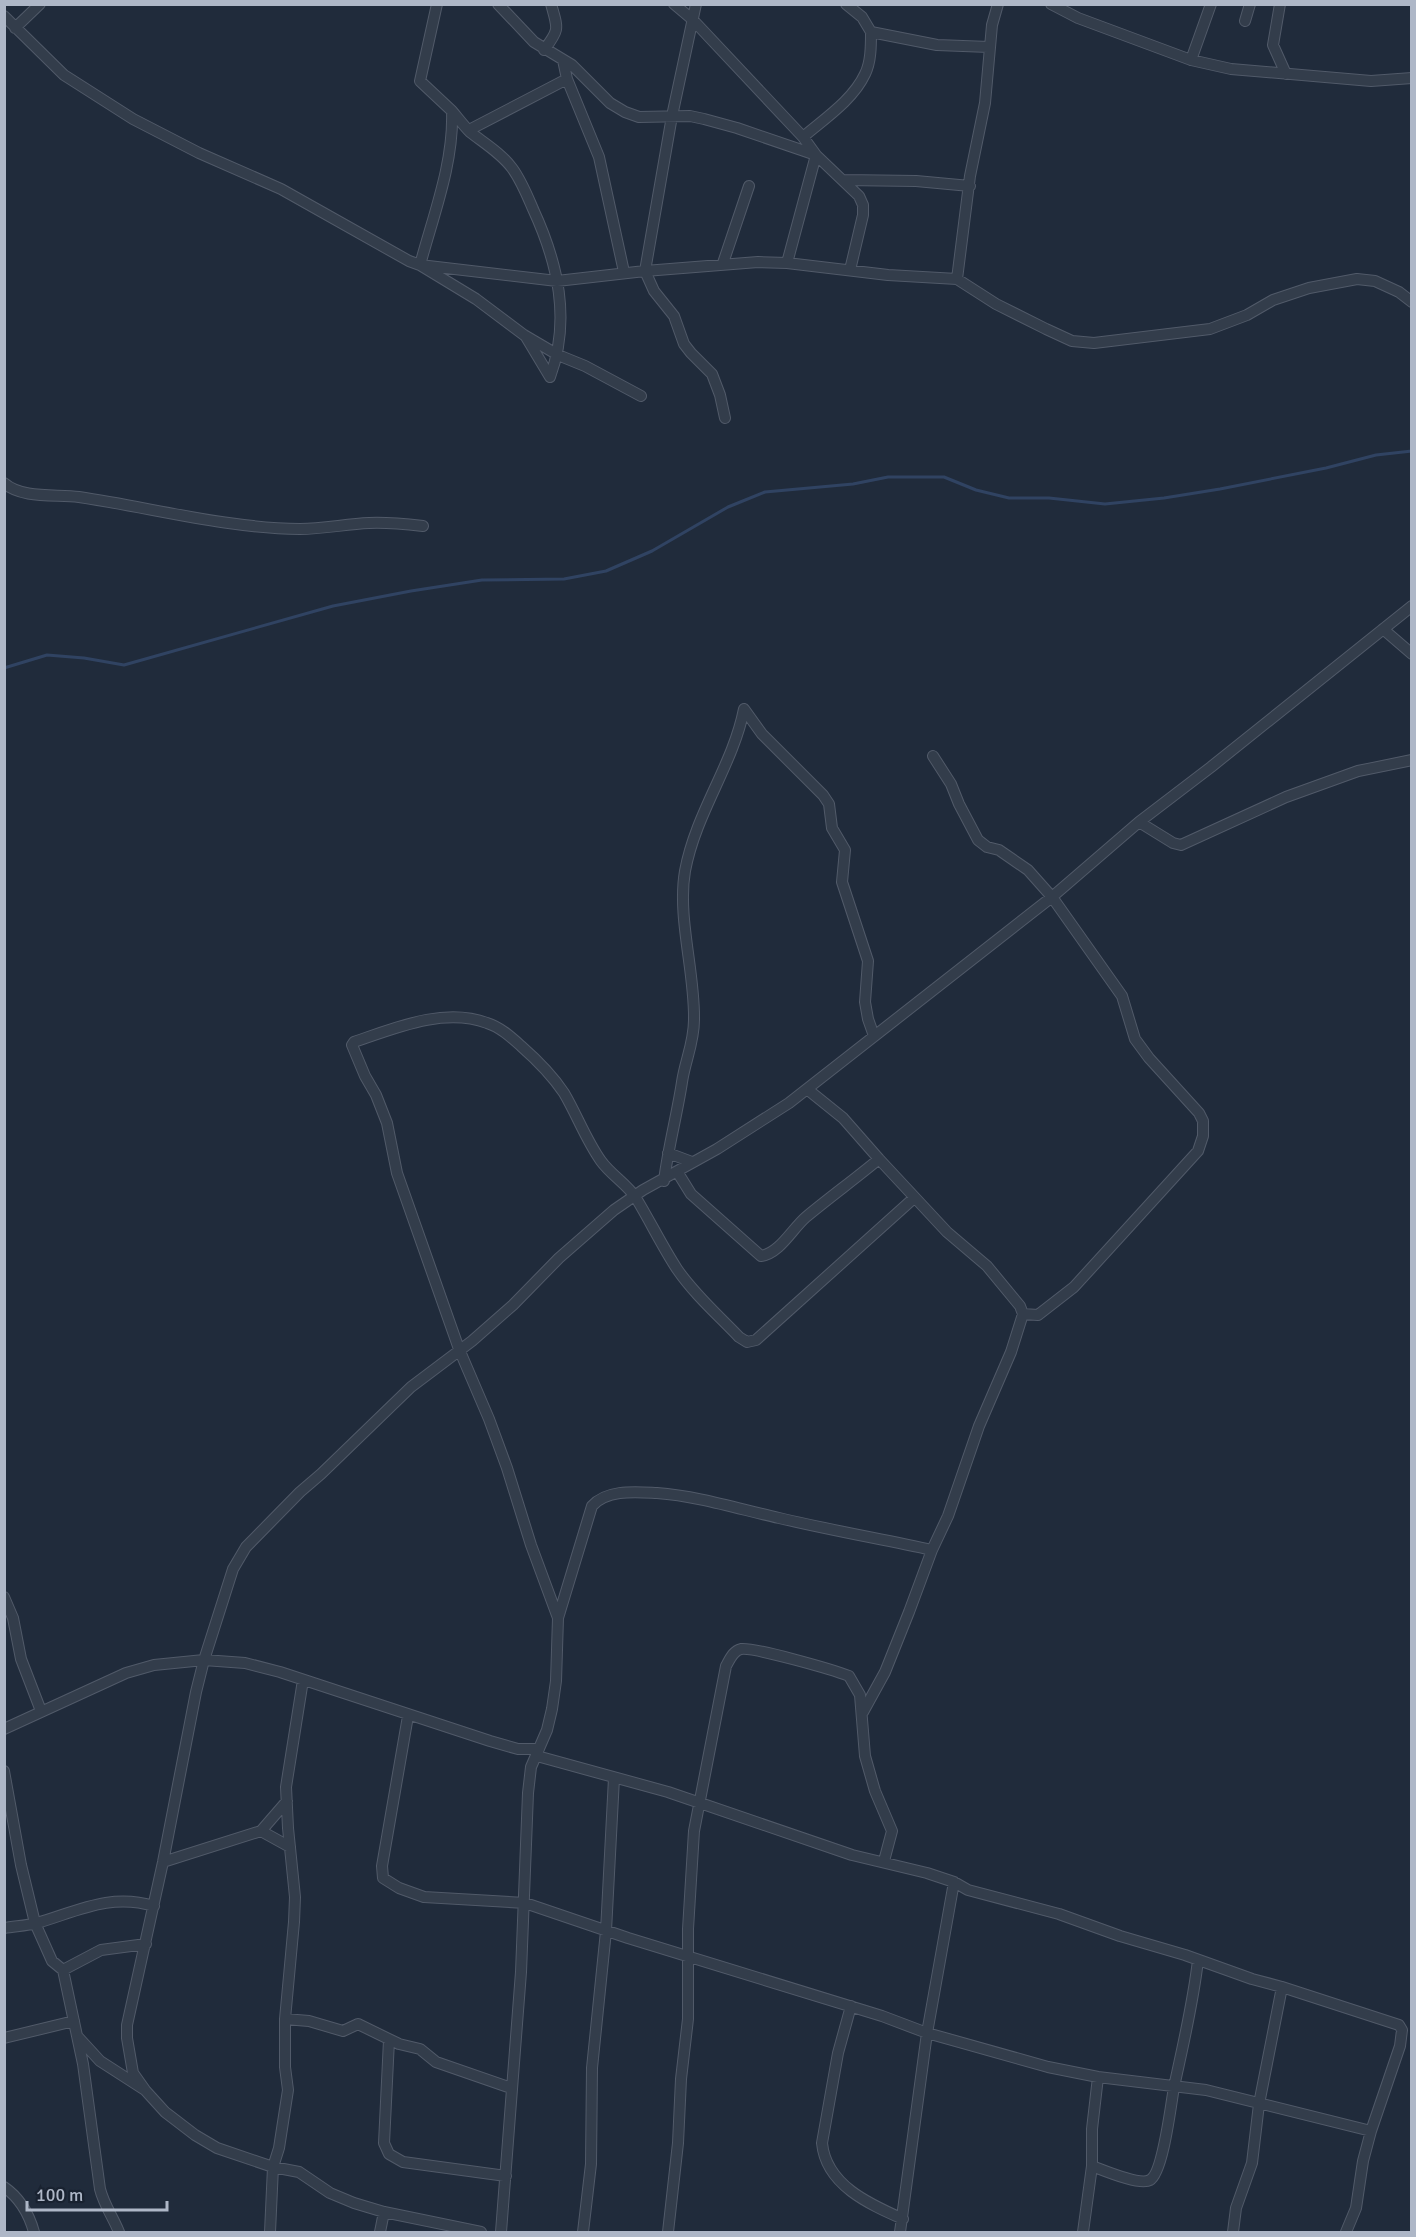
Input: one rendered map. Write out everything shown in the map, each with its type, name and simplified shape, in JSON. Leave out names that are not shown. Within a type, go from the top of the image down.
[{"type":"street","points":[[15,28],[39,4]]},
{"type":"street","points":[[436,4],[420,81],[469,130],[512,168],[542,228],[551,252],[561,314],[558,355],[550,378],[524,334]]},
{"type":"street","points":[[498,4],[544,50],[579,71],[610,103],[625,112],[639,117],[690,117],[726,125],[816,155]]},
{"type":"street","points":[[544,50],[557,34],[557,24],[551,4]]},
{"type":"street","points":[[674,4],[693,20],[803,137],[816,155],[859,196],[863,205],[863,215],[850,270]]},
{"type":"street","points":[[696,4],[672,116],[645,271],[654,291],[674,316],[684,344],[712,374],[725,418]]},
{"type":"street","points":[[803,137],[848,97],[863,78],[869,58],[871,32],[862,17],[846,4]]},
{"type":"street","points":[[957,279],[985,103],[989,47],[998,4]]},
{"type":"street","points":[[1051,4],[1078,18],[1191,60],[1253,72],[1371,81],[1412,78]]},
{"type":"street","points":[[1191,60],[1211,4]]},
{"type":"street","points":[[1245,21],[1250,4]]},
{"type":"street","points":[[1280,4],[1273,45],[1286,74]]},
{"type":"street","points":[[4,16],[64,75],[134,119],[199,153],[281,189],[420,265],[476,299],[524,334],[558,355],[585,366],[641,396]]},
{"type":"street","points":[[871,32],[937,45],[989,47]]},
{"type":"street","points":[[563,60],[567,80],[600,157],[624,272]]},
{"type":"street","points":[[469,130],[567,80]]},
{"type":"street","points":[[420,265],[448,158],[452,111]]},
{"type":"street","points":[[787,263],[816,155]]},
{"type":"street","points":[[844,180],[916,181],[970,186]]},
{"type":"street","points":[[723,263],[748,186]]},
{"type":"street","points":[[420,265],[557,281],[723,263],[787,263],[957,279],[996,303],[1046,329],[1072,341],[1094,343],[1210,328],[1247,315],[1273,300],[1309,288],[1357,279],[1375,281],[1399,292],[1412,302]]},
{"type":"street","points":[[4,483],[11,489],[23,492],[134,505],[197,520],[233,524],[300,529],[368,523],[423,526]]},
{"type":"street","points":[[481,2232],[384,2212],[336,2196],[299,2172],[273,2167],[214,2147],[165,2112],[145,2090],[134,2073],[127,2038],[127,2025],[164,1862],[204,1660],[233,1569],[246,1547],[300,1492],[411,1388],[472,1341],[513,1305],[559,1258],[615,1210],[634,1196],[678,1173],[692,1162],[748,1130],[807,1089],[1052,897],[1139,822],[1412,606]]},
{"type":"street","points":[[1383,629],[1412,654]]},
{"type":"street","points":[[664,1181],[682,1083],[693,1040],[693,989],[685,914],[685,871],[709,797],[740,732],[744,709],[762,734],[823,795],[829,804],[832,828],[845,850],[843,882],[862,949],[868,961],[866,1002],[868,1019],[874,1036]]},
{"type":"street","points":[[933,756],[951,784],[978,840],[987,847],[999,850],[1020,863],[1052,897],[1122,996],[1135,1039],[1203,1120],[1203,1136],[1198,1151],[1188,1164],[1074,1287],[1038,1315],[1023,1314]]},
{"type":"street","points":[[1139,822],[1180,845],[1286,797],[1358,771],[1412,760]]},
{"type":"street","points":[[558,1617],[531,1545],[500,1448],[459,1349],[397,1173],[387,1123],[376,1095],[352,1049],[354,1042],[420,1022],[445,1017],[469,1018],[488,1023],[504,1032],[540,1063],[563,1092],[603,1164],[634,1196],[656,1237],[679,1271],[731,1329],[747,1342],[756,1340],[914,1198]]},
{"type":"street","points":[[807,1089],[843,1118],[947,1232],[987,1266],[1020,1306],[1023,1314],[1011,1352],[979,1426],[948,1516],[932,1550],[885,1672],[863,1712]]},
{"type":"street","points":[[668,1153],[692,1162]]},
{"type":"street","points":[[678,1173],[691,1194],[761,1256],[778,1247],[804,1219],[879,1159]]},
{"type":"street","points":[[501,2232],[525,1903],[528,1793],[531,1767],[547,1730],[552,1709],[557,1674],[558,1617],[592,1506],[599,1498],[614,1494],[655,1493],[682,1496],[798,1523],[932,1550]]},
{"type":"street","points":[[4,1597],[13,1618],[21,1659],[41,1711]]},
{"type":"street","points":[[668,2232],[688,2019],[691,1857],[698,1802],[726,1666],[734,1653],[742,1649],[788,1658],[849,1676],[860,1695],[866,1756],[875,1791],[892,1831],[884,1861]]},
{"type":"street","points":[[4,1729],[142,1668],[204,1660],[245,1663],[408,1716],[698,1802],[852,1854],[954,1882],[968,1890],[1059,1914],[1098,1929],[1399,2025],[1402,2030],[1400,2046],[1371,2131],[1363,2161],[1356,2208],[1346,2232]]},
{"type":"street","points":[[270,2232],[273,2167],[279,2148],[288,2090],[285,2067],[285,2019],[295,1897],[286,1801],[287,1776],[303,1680]]},
{"type":"street","points":[[408,1716],[382,1866],[382,1878],[399,1888],[424,1897],[525,1903],[606,1931],[851,2006],[927,2033],[1048,2067],[1098,2077],[1174,2088],[1206,2090],[1371,2131]]},
{"type":"street","points":[[518,1749],[531,1767]]},
{"type":"street","points":[[4,1771],[21,1865],[35,1923],[52,1961],[63,1970],[78,2037],[100,2189],[104,2204],[112,2214],[119,2232]]},
{"type":"street","points":[[583,2232],[591,2164],[592,2067],[606,1931],[614,1778]]},
{"type":"street","points":[[164,1862],[261,1832],[286,1801]]},
{"type":"street","points":[[261,1832],[290,1847]]},
{"type":"street","points":[[900,2232],[927,2033],[954,1882]]},
{"type":"street","points":[[137,1901],[158,1887]]},
{"type":"street","points":[[4,1928],[35,1923],[88,1906],[137,1901],[154,1906]]},
{"type":"street","points":[[63,1970],[101,1950],[146,1944]]},
{"type":"street","points":[[1092,2166],[1140,2182],[1149,2181],[1155,2174],[1166,2137],[1191,2011],[1198,1960]]},
{"type":"street","points":[[1233,2232],[1236,2208],[1251,2169],[1259,2104],[1282,1987]]},
{"type":"street","points":[[851,2006],[838,2053],[822,2144],[824,2156],[846,2188],[870,2204],[903,2219]]},
{"type":"street","points":[[285,2019],[309,2021],[343,2031],[358,2024],[389,2040],[420,2049],[436,2062],[511,2088]]},
{"type":"street","points":[[4,2038],[74,2021]]},
{"type":"street","points":[[78,2037],[100,2061],[145,2090]]},
{"type":"street","points":[[389,2040],[384,2143],[389,2154],[403,2162],[506,2176]]},
{"type":"street","points":[[1083,2232],[1092,2166],[1092,2129],[1098,2077]]},
{"type":"street","points":[[4,2187],[16,2196],[34,2232]]},
{"type":"street","points":[[380,2232],[384,2212]]},
{"type":"waterway","points":[[4,668],[47,655],[124,665],[333,606],[482,580],[564,579],[606,571],[652,551],[728,507],[765,492],[853,484],[888,477],[944,477],[976,490],[1009,498],[1049,498],[1105,504],[1220,489],[1326,468],[1376,455],[1412,451]]}]
